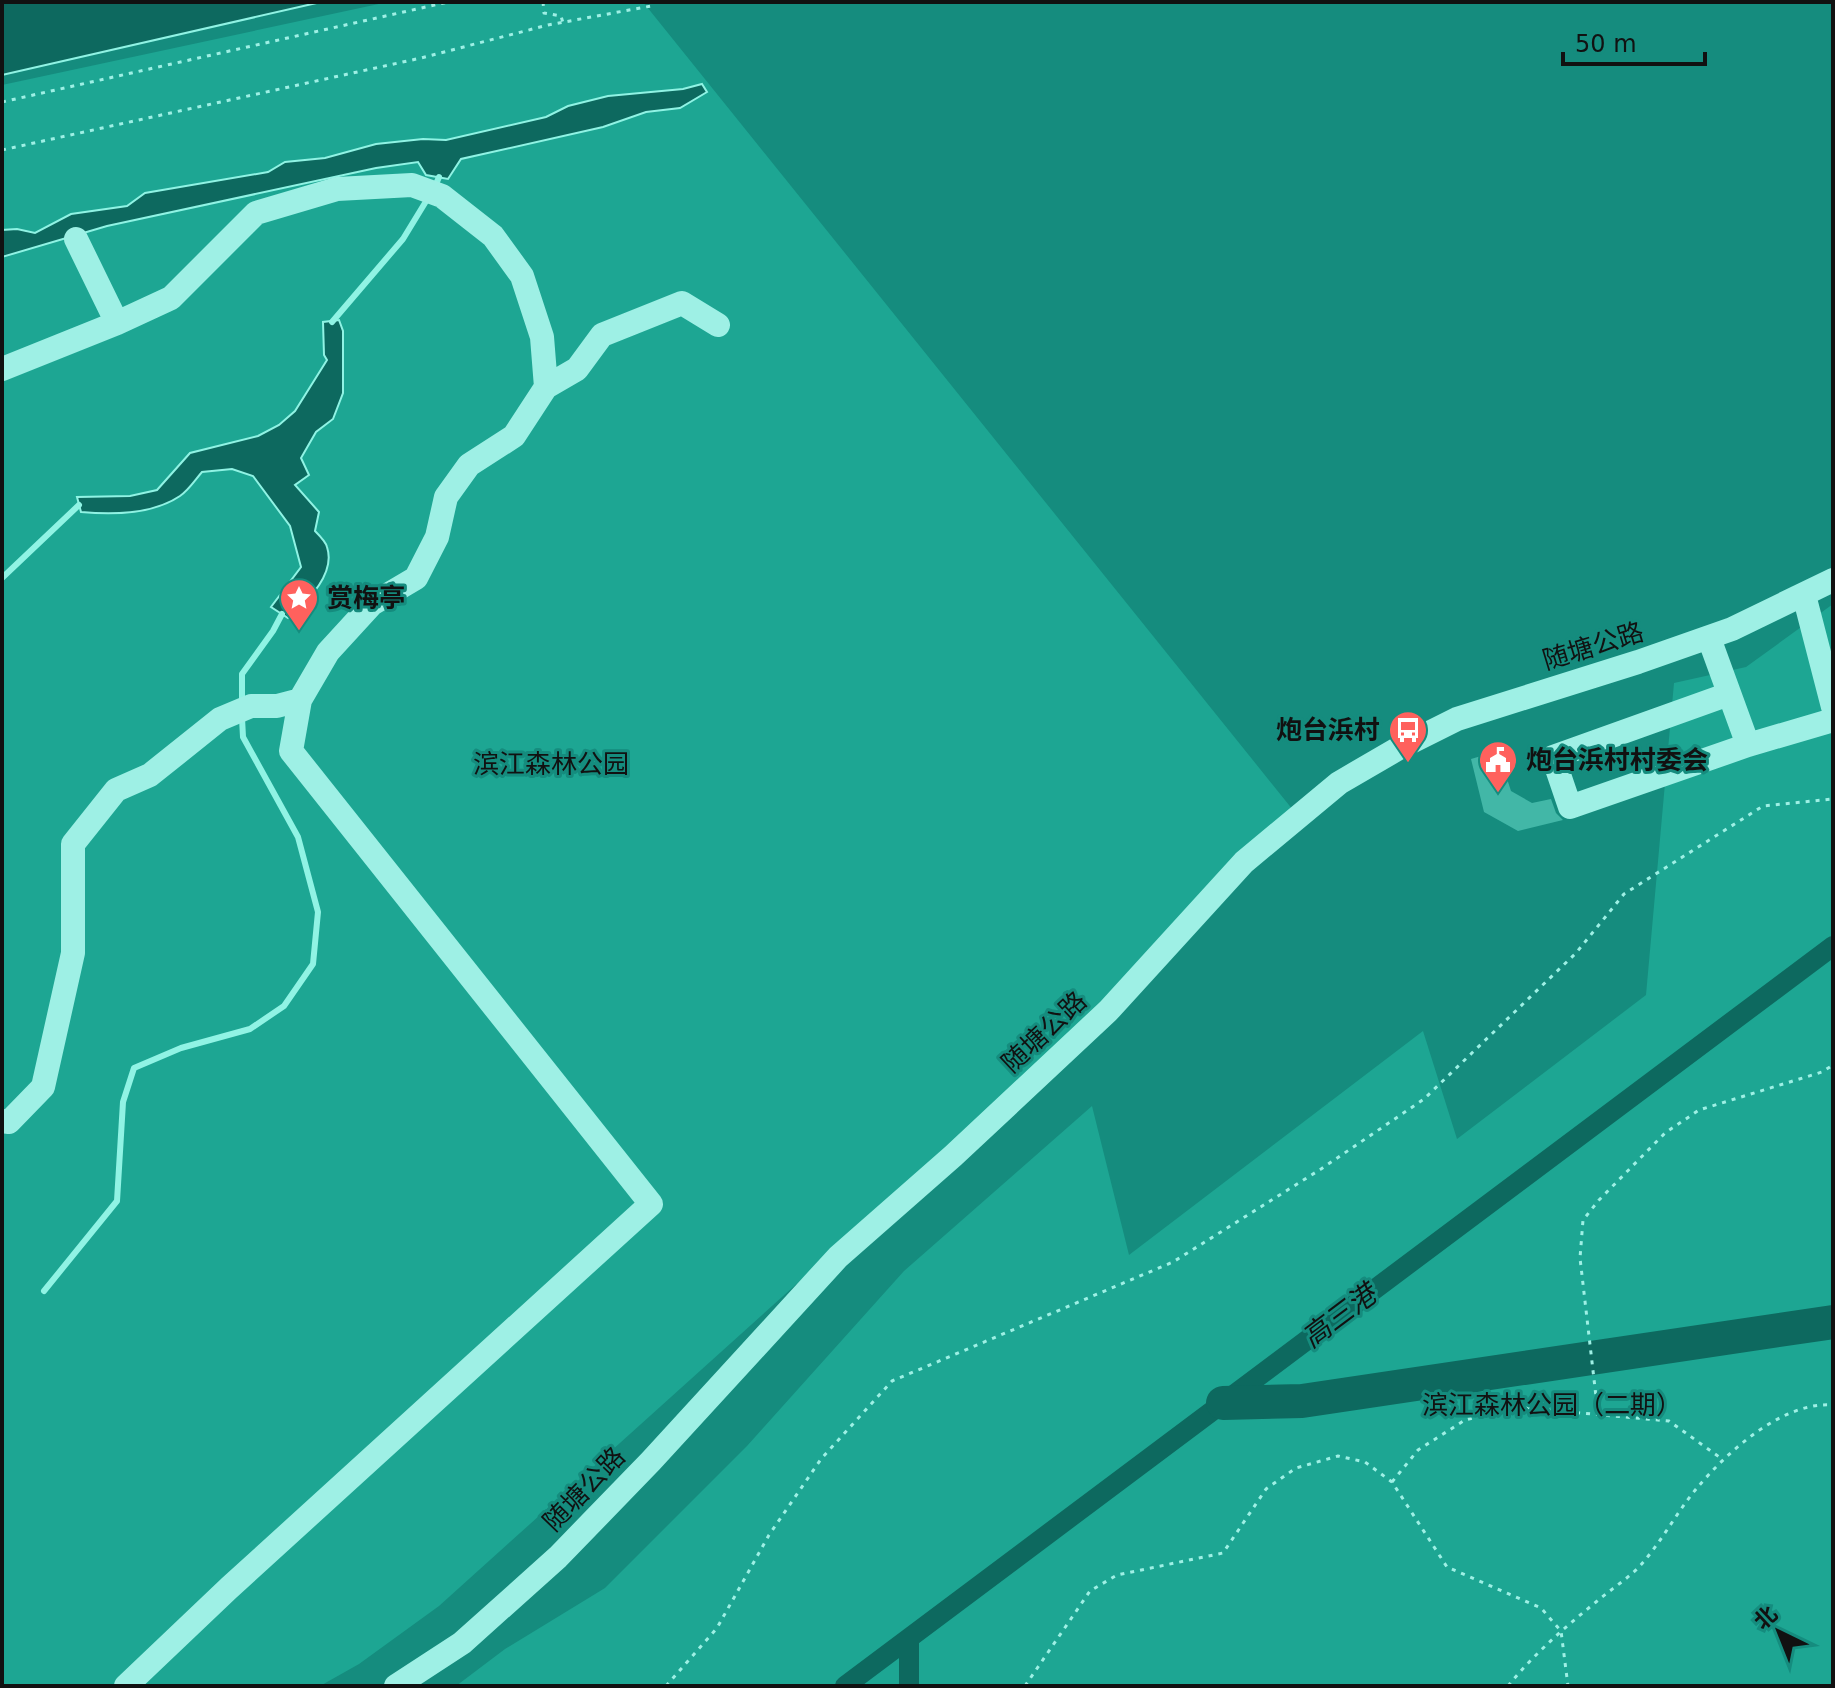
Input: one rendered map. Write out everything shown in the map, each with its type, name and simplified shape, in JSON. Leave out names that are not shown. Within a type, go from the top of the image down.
[{"type":"street","points":[[2,369],[171,298],[256,213],[337,189],[412,185],[442,196],[493,236],[522,276],[542,337],[546,387]]},
{"type":"street","points":[[76,239],[117,323]]},
{"type":"street","points":[[126,1686],[229,1588],[651,1204],[291,751],[300,700],[328,652],[372,604],[416,578],[437,537],[446,497],[469,465],[514,436],[546,387],[577,369],[602,335],[682,303],[718,325]]},
{"type":"street","name":"随塘公路","points":[[396,1686],[462,1643],[558,1557],[651,1461],[838,1257],[953,1156],[1108,1011],[1244,862],[1339,783],[1457,719],[1709,638],[1833,580]]},
{"type":"street","points":[[1804,595],[1833,707]]},
{"type":"street","points":[[1709,638],[1748,745]]},
{"type":"street","points":[[1729,694],[1553,757],[1570,807],[1748,745],[1833,720]]},
{"type":"street","points":[[2,1121],[9,1122],[43,1087],[73,953],[73,844],[116,790],[150,775],[220,719],[251,706],[277,706],[300,700]]},
{"type":"path","points":[[2,102],[448,2]]},
{"type":"path","points":[[543,2],[544,13],[561,16],[563,23]]},
{"type":"path","points":[[2,150],[421,58],[563,23],[651,6]]},
{"type":"path","points":[[666,1686],[717,1628],[769,1535],[821,1459],[892,1381],[1173,1262],[1321,1169],[1424,1099],[1576,953],[1624,894],[1763,806],[1833,799]]},
{"type":"path","points":[[1598,1414],[1580,1258],[1583,1220],[1665,1133],[1699,1110],[1822,1072],[1833,1065]]},
{"type":"path","points":[[1508,1686],[1527,1662],[1561,1631],[1639,1567],[1696,1488],[1732,1451],[1783,1416],[1821,1404],[1833,1405]]},
{"type":"path","points":[[1392,1482],[1418,1450],[1465,1420],[1515,1407],[1669,1421],[1723,1460]]},
{"type":"path","points":[[1025,1686],[1090,1591],[1117,1575],[1223,1553],[1266,1489],[1296,1468],[1338,1456],[1365,1462],[1392,1482],[1447,1567],[1541,1608],[1561,1631],[1568,1686]]},
{"type":"green space","name":"滨江森林公园","points":[[388,2],[643,2],[1293,810],[1165,952],[439,1606],[359,1664],[320,1686],[2,1686],[2,85]]},
{"type":"green space","name":"滨江森林公园（二期）","points":[[1833,604],[1833,1686],[456,1686],[505,1649],[605,1588],[747,1446],[904,1271],[1092,1106],[1129,1255],[1423,1031],[1457,1139],[1646,995],[1674,683],[1746,667]]},
{"type":"water","points":[[2,2],[321,2],[2,75]]},
{"type":"water","points":[[702,84],[707,92],[680,108],[646,112],[603,127],[461,159],[448,179],[426,175],[418,162],[376,168],[107,226],[2,257],[2,230],[35,233],[71,214],[127,206],[145,193],[268,172],[285,162],[325,158],[376,144],[446,140],[546,117],[568,106],[608,96],[683,89]]},
{"type":"water","points":[[339,320],[343,331],[343,393],[333,419],[316,432],[301,458],[309,475],[295,485],[319,512],[315,531],[326,545],[329,557],[318,587],[288,618],[271,607],[301,567],[290,526],[253,476],[232,469],[202,472],[183,494],[157,507],[119,513],[81,512],[77,497],[130,496],[157,490],[190,453],[258,436],[279,425],[295,411],[327,360],[324,355],[323,322]]},
{"type":"building","name":"炮台浜村村委会","points":[[1498,751],[1511,791],[1532,803],[1551,799],[1556,813],[1563,820],[1518,831],[1484,812],[1471,759]]},
{"type":"waterway","points":[[434,189],[439,177]]},
{"type":"waterway","points":[[332,322],[403,239],[428,198]]},
{"type":"waterway","points":[[2,578],[79,505]]},
{"type":"waterway","points":[[242,702],[242,674],[282,614]]},
{"type":"waterway","points":[[44,1291],[117,1201],[123,1102],[134,1068],[181,1048],[250,1029],[284,1006],[313,964],[318,912],[298,837],[243,737],[242,718]]},
{"type":"waterway","name":"高三港","points":[[845,1686],[1833,946]]},
{"type":"waterway","points":[[1223,1403],[1302,1401],[1833,1322]]},
{"type":"waterway","points":[[909,1638],[909,1686]]},
{"type":"place","name":"赏梅亭","points":[[299,632]]},
{"type":"place","name":"炮台浜村","points":[[1408,764]]},
{"type":"place","name":"炮台浜村村委会","points":[[1498,794]]}]
